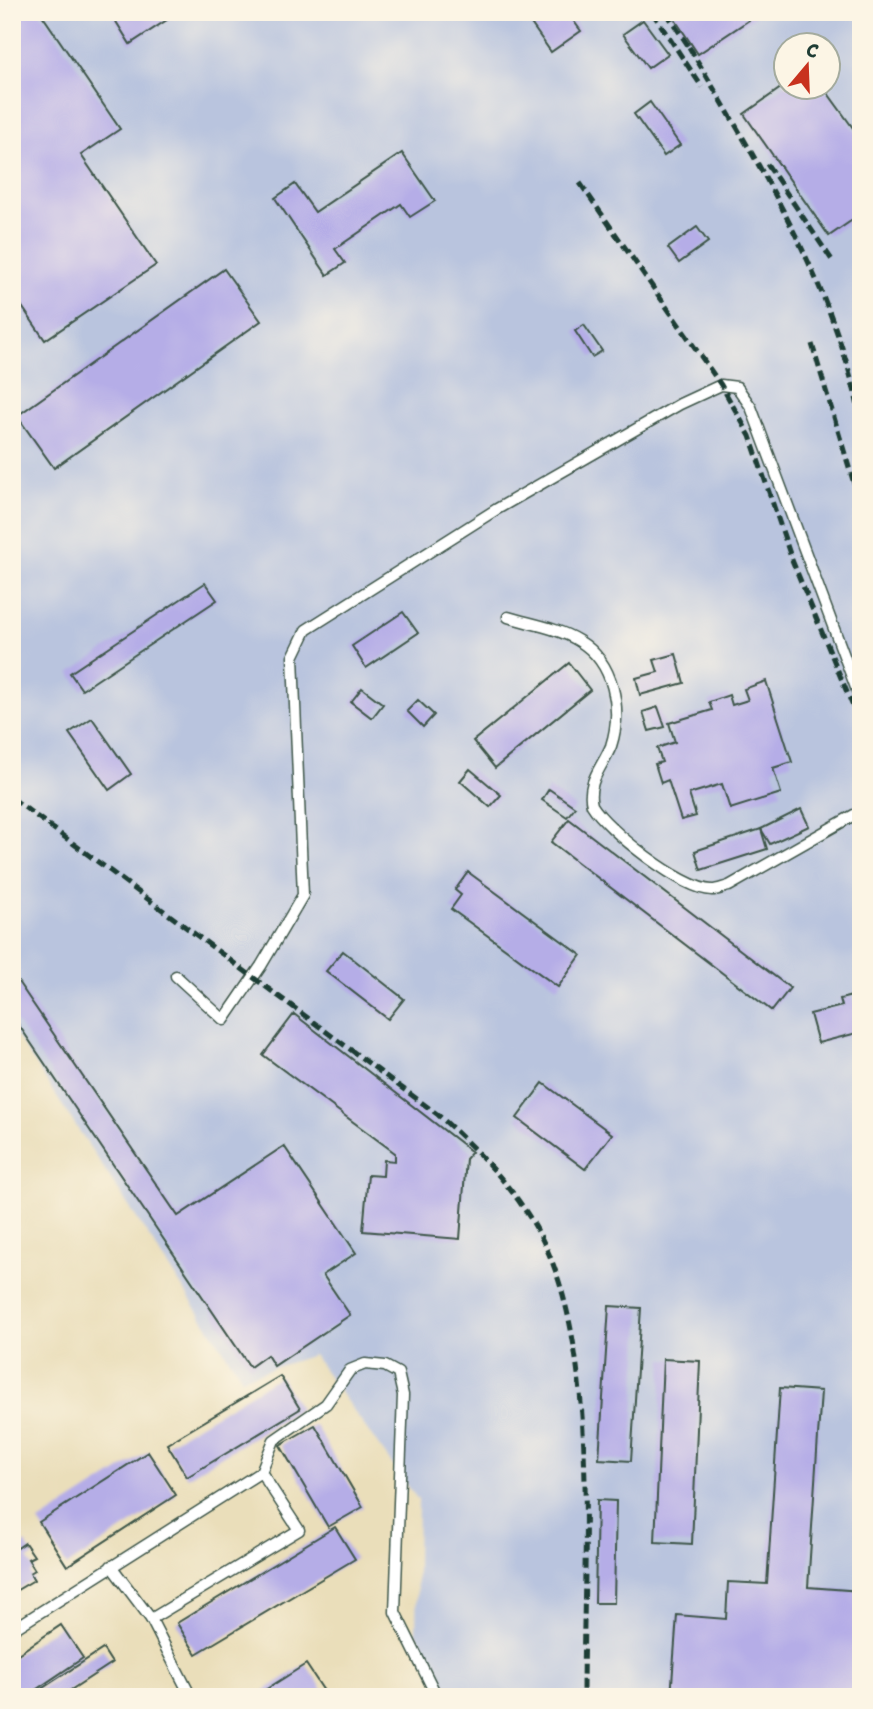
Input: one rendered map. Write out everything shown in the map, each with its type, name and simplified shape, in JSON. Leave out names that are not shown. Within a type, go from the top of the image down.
[{"type":"lane","points":[[176,976],[224,1020],[261,966],[303,895],[293,657],[306,630],[497,509],[680,404],[721,385],[737,387],[751,407],[861,701]]},
{"type":"lane","points":[[508,617],[580,641],[596,656],[613,689],[616,724],[611,746],[590,787],[592,805],[637,848],[697,886],[713,890],[729,886],[861,811]]},
{"type":"lane","points":[[12,1630],[261,1472],[274,1440],[326,1404],[350,1370],[365,1364],[385,1366],[398,1373],[403,1395],[395,1612],[437,1697]]},
{"type":"lane","points":[[150,1619],[299,1530],[261,1472]]},
{"type":"lane","points":[[111,1566],[150,1619],[191,1697]]},
{"type":"shaded area","points":[[12,12],[861,12],[861,1697],[451,1697],[416,1632],[418,1500],[313,1355],[242,1378],[12,1029]]},
{"type":"building","points":[[12,12],[40,12],[120,129],[81,155],[156,265],[45,340],[12,292]]},
{"type":"building","points":[[110,12],[179,12],[130,44]]},
{"type":"building","points":[[523,12],[567,12],[581,31],[551,52]]},
{"type":"building","points":[[670,12],[761,12],[698,54]]},
{"type":"building","points":[[643,20],[668,54],[648,68],[623,34]]},
{"type":"building","points":[[772,94],[772,102],[834,102],[861,139],[861,214],[829,236],[744,114]]},
{"type":"building","points":[[650,102],[680,145],[664,156],[634,114]]},
{"type":"building","points":[[402,153],[435,201],[410,217],[401,204],[335,249],[345,263],[327,275],[275,198],[295,184],[315,212]]},
{"type":"building","points":[[697,227],[708,242],[679,263],[668,248]]},
{"type":"building","points":[[224,269],[261,321],[54,468],[17,416]]},
{"type":"building","points":[[584,325],[602,351],[592,357],[575,331]]},
{"type":"building","points":[[205,583],[217,600],[82,690],[70,673]]},
{"type":"building","points":[[403,612],[418,633],[366,668],[352,646]]},
{"type":"building","points":[[676,654],[684,683],[640,695],[636,678],[658,672],[654,660]]},
{"type":"building","points":[[569,663],[590,690],[495,768],[473,741]]},
{"type":"building","points":[[766,681],[792,762],[773,768],[781,793],[730,809],[722,784],[689,794],[696,816],[681,820],[668,780],[661,783],[655,764],[662,762],[657,748],[675,742],[669,723],[712,710],[709,702],[729,695],[732,705],[748,700],[744,689]]},
{"type":"building","points":[[362,688],[383,704],[372,718],[351,702]]},
{"type":"building","points":[[418,700],[434,715],[423,727],[407,711]]},
{"type":"building","points":[[658,707],[665,727],[649,731],[643,712]]},
{"type":"building","points":[[92,718],[131,774],[109,790],[69,733]]},
{"type":"building","points":[[470,769],[501,795],[490,807],[460,781]]},
{"type":"building","points":[[549,789],[575,807],[567,817],[542,800]]},
{"type":"building","points":[[801,809],[809,826],[770,844],[761,829]]},
{"type":"building","points":[[569,819],[790,988],[772,1011],[551,842]]},
{"type":"building","points":[[761,829],[767,849],[701,870],[695,851]]},
{"type":"building","points":[[468,872],[581,955],[558,987],[451,909],[461,895],[455,890]]},
{"type":"building","points":[[343,951],[404,999],[388,1019],[326,971]]},
{"type":"building","points":[[12,973],[178,1216],[284,1146],[356,1253],[323,1275],[350,1315],[274,1366],[267,1355],[250,1367],[12,1015]]},
{"type":"building","points":[[852,996],[855,1004],[861,1002],[861,1032],[818,1043],[810,1014],[842,1006],[840,999]]},
{"type":"building","points":[[294,1014],[472,1152],[466,1159],[460,1239],[363,1231],[368,1175],[383,1176],[384,1160],[395,1161],[395,1153],[263,1055]]},
{"type":"building","points":[[543,1083],[612,1134],[585,1169],[517,1118]]},
{"type":"building","points":[[609,1306],[641,1308],[631,1461],[599,1459]]},
{"type":"building","points":[[663,1359],[700,1361],[692,1544],[655,1542]]},
{"type":"building","points":[[280,1376],[300,1409],[187,1477],[167,1444]]},
{"type":"building","points":[[780,1388],[821,1391],[808,1587],[861,1591],[860,1697],[671,1697],[677,1615],[726,1619],[728,1582],[767,1584]]},
{"type":"building","points":[[315,1425],[363,1507],[328,1527],[280,1445]]},
{"type":"building","points":[[148,1452],[176,1495],[67,1566],[39,1522]]},
{"type":"building","points":[[597,1500],[616,1501],[614,1603],[595,1603]]},
{"type":"building","points":[[335,1527],[355,1559],[196,1654],[177,1623]]},
{"type":"building","points":[[12,1542],[16,1549],[25,1543],[34,1556],[28,1559],[35,1570],[30,1573],[34,1580],[12,1593]]},
{"type":"building","points":[[61,1625],[83,1658],[25,1697],[19,1694],[12,1697],[12,1658]]},
{"type":"building","points":[[103,1649],[112,1663],[60,1697],[29,1697]]},
{"type":"building","points":[[306,1664],[328,1697],[254,1697]]},
{"type":"railway","points":[[652,12],[702,87]]},
{"type":"railway","points":[[666,12],[693,53]]},
{"type":"railway","points":[[689,47],[767,181],[814,274],[849,371],[861,421]]},
{"type":"railway","points":[[767,164],[834,263]]},
{"type":"railway","points":[[580,183],[721,385],[750,436],[792,560],[861,726]]},
{"type":"railway","points":[[812,344],[861,507]]},
{"type":"railway","points":[[12,798],[437,1114],[504,1182],[532,1221],[553,1264],[567,1312],[577,1364],[585,1477],[583,1697]]}]
